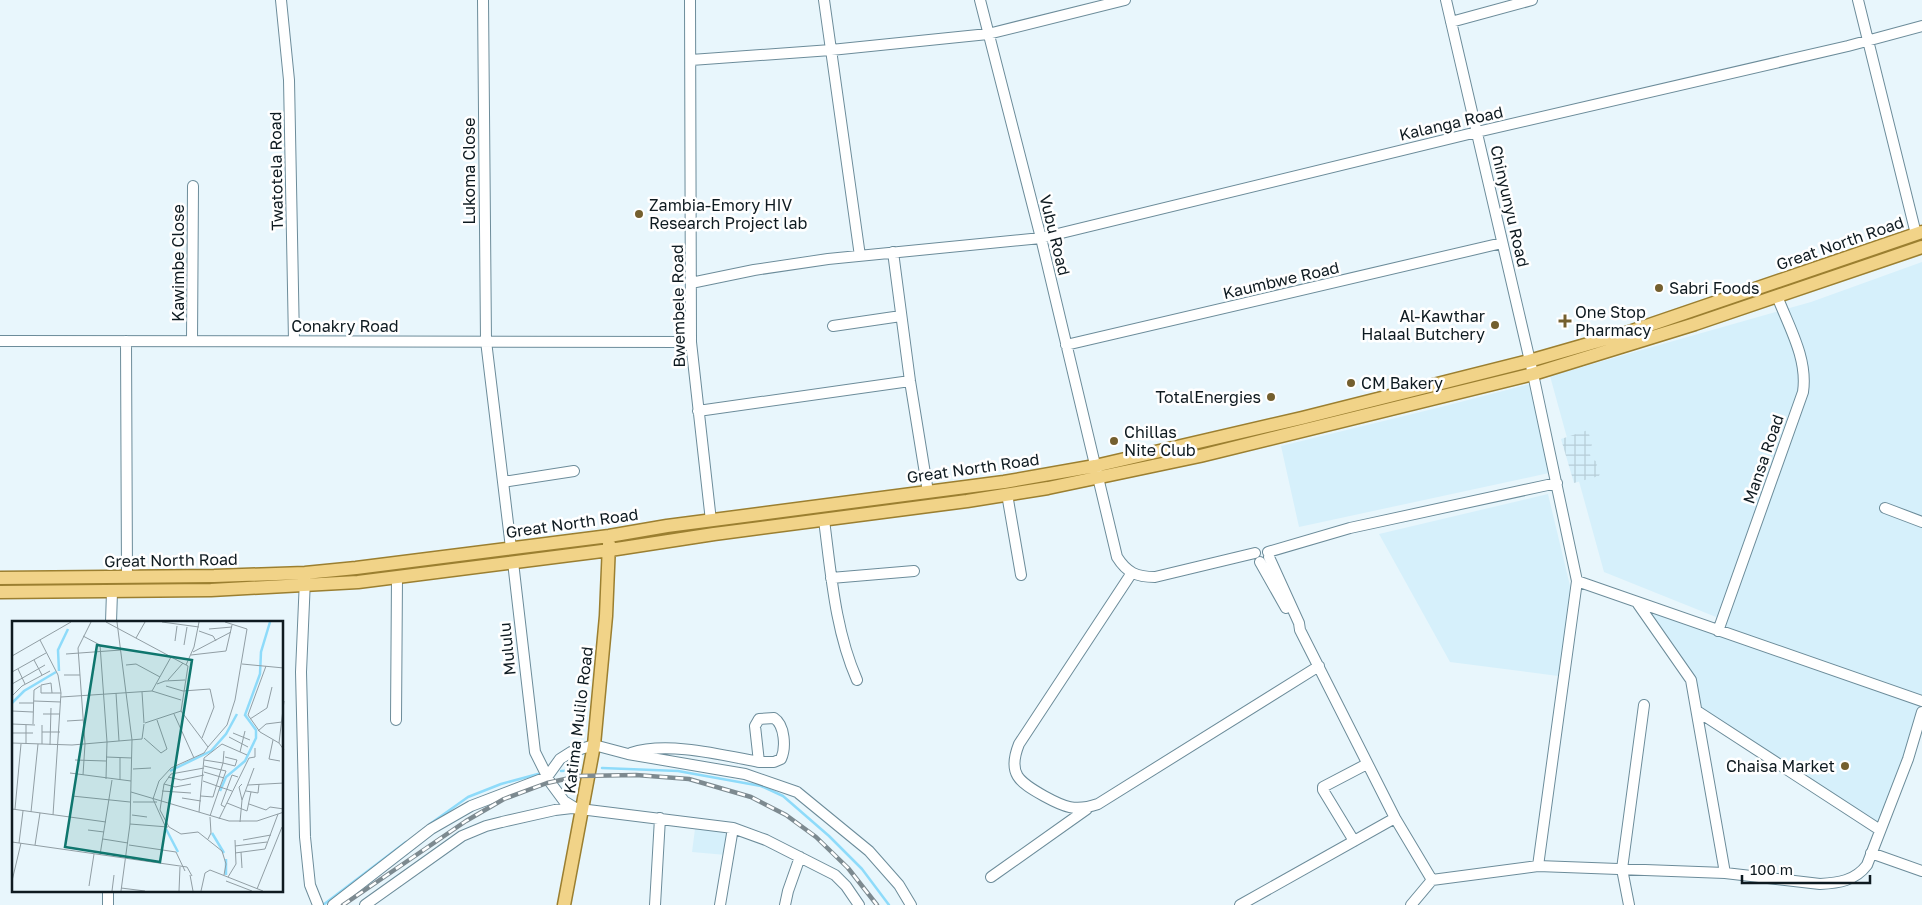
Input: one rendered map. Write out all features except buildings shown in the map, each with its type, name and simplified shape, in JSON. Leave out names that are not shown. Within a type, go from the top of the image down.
[{"type":"main road","name":"Great North Road","points":[[0,578],[305,579],[358,582],[610,550],[1006,494],[1529,360],[1622,334],[1919,233]]},
{"type":"main road","name":"Great North Road","points":[[0,592],[112,592],[305,579],[381,566],[511,548],[1004,482],[1096,472],[1200,456],[1533,374],[1687,327],[1922,247]]},
{"type":"main road","name":"Katima Mulilo Road","points":[[564,905],[580,810],[594,745],[606,616],[610,550],[609,536]]},
{"type":"street","name":"Twatotela Road","points":[[281,0],[290,80],[294,341]]},
{"type":"street","name":"Lukoma Close","points":[[483,0],[486,341],[511,548]]},
{"type":"street","name":"Bwembele Road","points":[[690,0],[691,342],[711,521]]},
{"type":"street","points":[[824,0],[860,256]]},
{"type":"street","name":"Vubu Road","points":[[980,0],[1041,238],[1117,557],[1122,566],[1131,574]]},
{"type":"street","points":[[691,60],[831,50],[988,34],[1125,0]]},
{"type":"street","name":"Chinyunyu Road","points":[[1446,0],[1533,374],[1577,581],[1538,866]]},
{"type":"street","points":[[1451,22],[1532,0]]},
{"type":"street","points":[[1858,0],[1919,233]]},
{"type":"street","name":"Kalanga Road","points":[[692,283],[789,264],[1041,238],[1922,26]]},
{"type":"street","name":"Kawimbe Close","points":[[192,341],[193,186]]},
{"type":"street","name":"Kaumbwe Road","points":[[1066,345],[1502,243]]},
{"type":"street","points":[[893,252],[910,381],[928,492]]},
{"type":"street","name":"Mansa Road","points":[[1718,631],[1804,385],[1803,362],[1777,296]]},
{"type":"street","points":[[833,326],[901,316]]},
{"type":"street","name":"Conakry Road","points":[[0,341],[691,342]]},
{"type":"street","points":[[126,341],[127,578]]},
{"type":"street","points":[[698,411],[910,381]]},
{"type":"street","points":[[503,482],[574,471]]},
{"type":"street","points":[[1088,808],[1072,809],[1024,785],[1015,767],[1015,755],[1019,744],[1131,574],[1142,577],[1154,577],[1263,556],[1350,528],[1557,483]]},
{"type":"street","points":[[1006,494],[1021,575]]},
{"type":"street","points":[[1885,508],[1922,522]]},
{"type":"street","points":[[824,520],[831,578],[843,640],[849,662],[857,680]]},
{"type":"street","points":[[1263,556],[1295,624],[1300,630],[1394,818],[1432,880]]},
{"type":"street","name":"Mululu","points":[[513,562],[535,752],[547,777],[564,801],[580,810]]},
{"type":"street","points":[[831,578],[914,571]]},
{"type":"street","points":[[396,720],[397,577]]},
{"type":"street","points":[[305,579],[301,672],[305,837],[310,885],[318,905]]},
{"type":"street","points":[[1577,581],[1922,701]]},
{"type":"street","points":[[111,621],[112,592]]},
{"type":"street","points":[[1638,603],[1691,680],[1725,873]]},
{"type":"street","points":[[992,877],[1088,808],[1098,804],[1318,666]]},
{"type":"street","points":[[1629,905],[1622,869],[1644,705]]},
{"type":"street","points":[[1697,712],[1880,830]]},
{"type":"street","points":[[1411,905],[1432,880],[1538,866],[1725,873],[1820,884],[1836,883],[1850,879],[1861,873],[1866,865],[1908,759],[1922,712]]},
{"type":"street","points":[[628,754],[645,749],[664,748],[759,762],[774,762],[782,759],[784,752],[781,725],[774,718],[759,719],[755,726],[759,762]]},
{"type":"street","points":[[333,905],[431,829],[471,806],[547,777],[560,759],[571,752],[594,745],[628,754],[745,774],[797,792],[869,851],[899,885],[911,905]]},
{"type":"street","points":[[1354,841],[1323,787],[1367,764]]},
{"type":"street","points":[[365,905],[462,836],[486,826],[555,810],[580,810],[660,818],[733,828],[766,840],[835,875],[846,886],[859,905]]},
{"type":"street","points":[[655,905],[660,818]]},
{"type":"street","points":[[1240,905],[1394,818]]},
{"type":"street","points":[[720,905],[733,828]]},
{"type":"street","points":[[1871,853],[1922,871]]},
{"type":"street","points":[[785,905],[800,857]]},
{"type":"street","points":[[108,892],[108,905]]},
{"type":"shaded area","points":[[1922,262],[1922,708],[1879,823],[1700,709],[1694,679],[1646,608],[1720,628],[1716,617],[1604,572],[1550,376],[1811,302]]},
{"type":"shaded area","points":[[1530,384],[1549,473],[1299,527],[1281,446]]},
{"type":"shaded area","points":[[1588,430],[1592,445],[1589,449],[1591,459],[1598,462],[1596,467],[1602,469],[1599,476],[1574,483],[1561,439]]},
{"type":"shaded area","points":[[1548,494],[1571,590],[1558,676],[1450,662],[1379,534]]},
{"type":"shaded area","points":[[695,829],[728,832],[726,855],[692,852]]},
{"type":"waterway","points":[[602,768],[678,771],[761,786],[783,796],[829,836],[862,869],[889,905]]},
{"type":"waterway","points":[[561,771],[580,770]]},
{"type":"waterway","points":[[430,824],[468,797],[501,784],[538,774]]},
{"type":"waterway","points":[[323,905],[406,842]]},
{"type":"railway","points":[[343,905],[466,821],[504,799],[547,783],[579,776],[636,775],[689,779],[751,797],[786,815],[816,837],[848,868],[877,905]]},
{"type":"place","name":"Zambia-Emory HIV Research Project lab","points":[[639,214]]},
{"type":"place","name":"Sabri Foods","points":[[1659,288]]},
{"type":"place","name":"One Stop Pharmacy","points":[[1565,321]]},
{"type":"place","name":"Al-Kawthar Halaal Butchery","points":[[1495,325]]},
{"type":"place","name":"CM Bakery","points":[[1351,383]]},
{"type":"place","name":"TotalEnergies","points":[[1271,397]]},
{"type":"place","name":"Chillas Nite Club","points":[[1114,441]]},
{"type":"place","name":"Chaisa Market","points":[[1845,766]]}]
